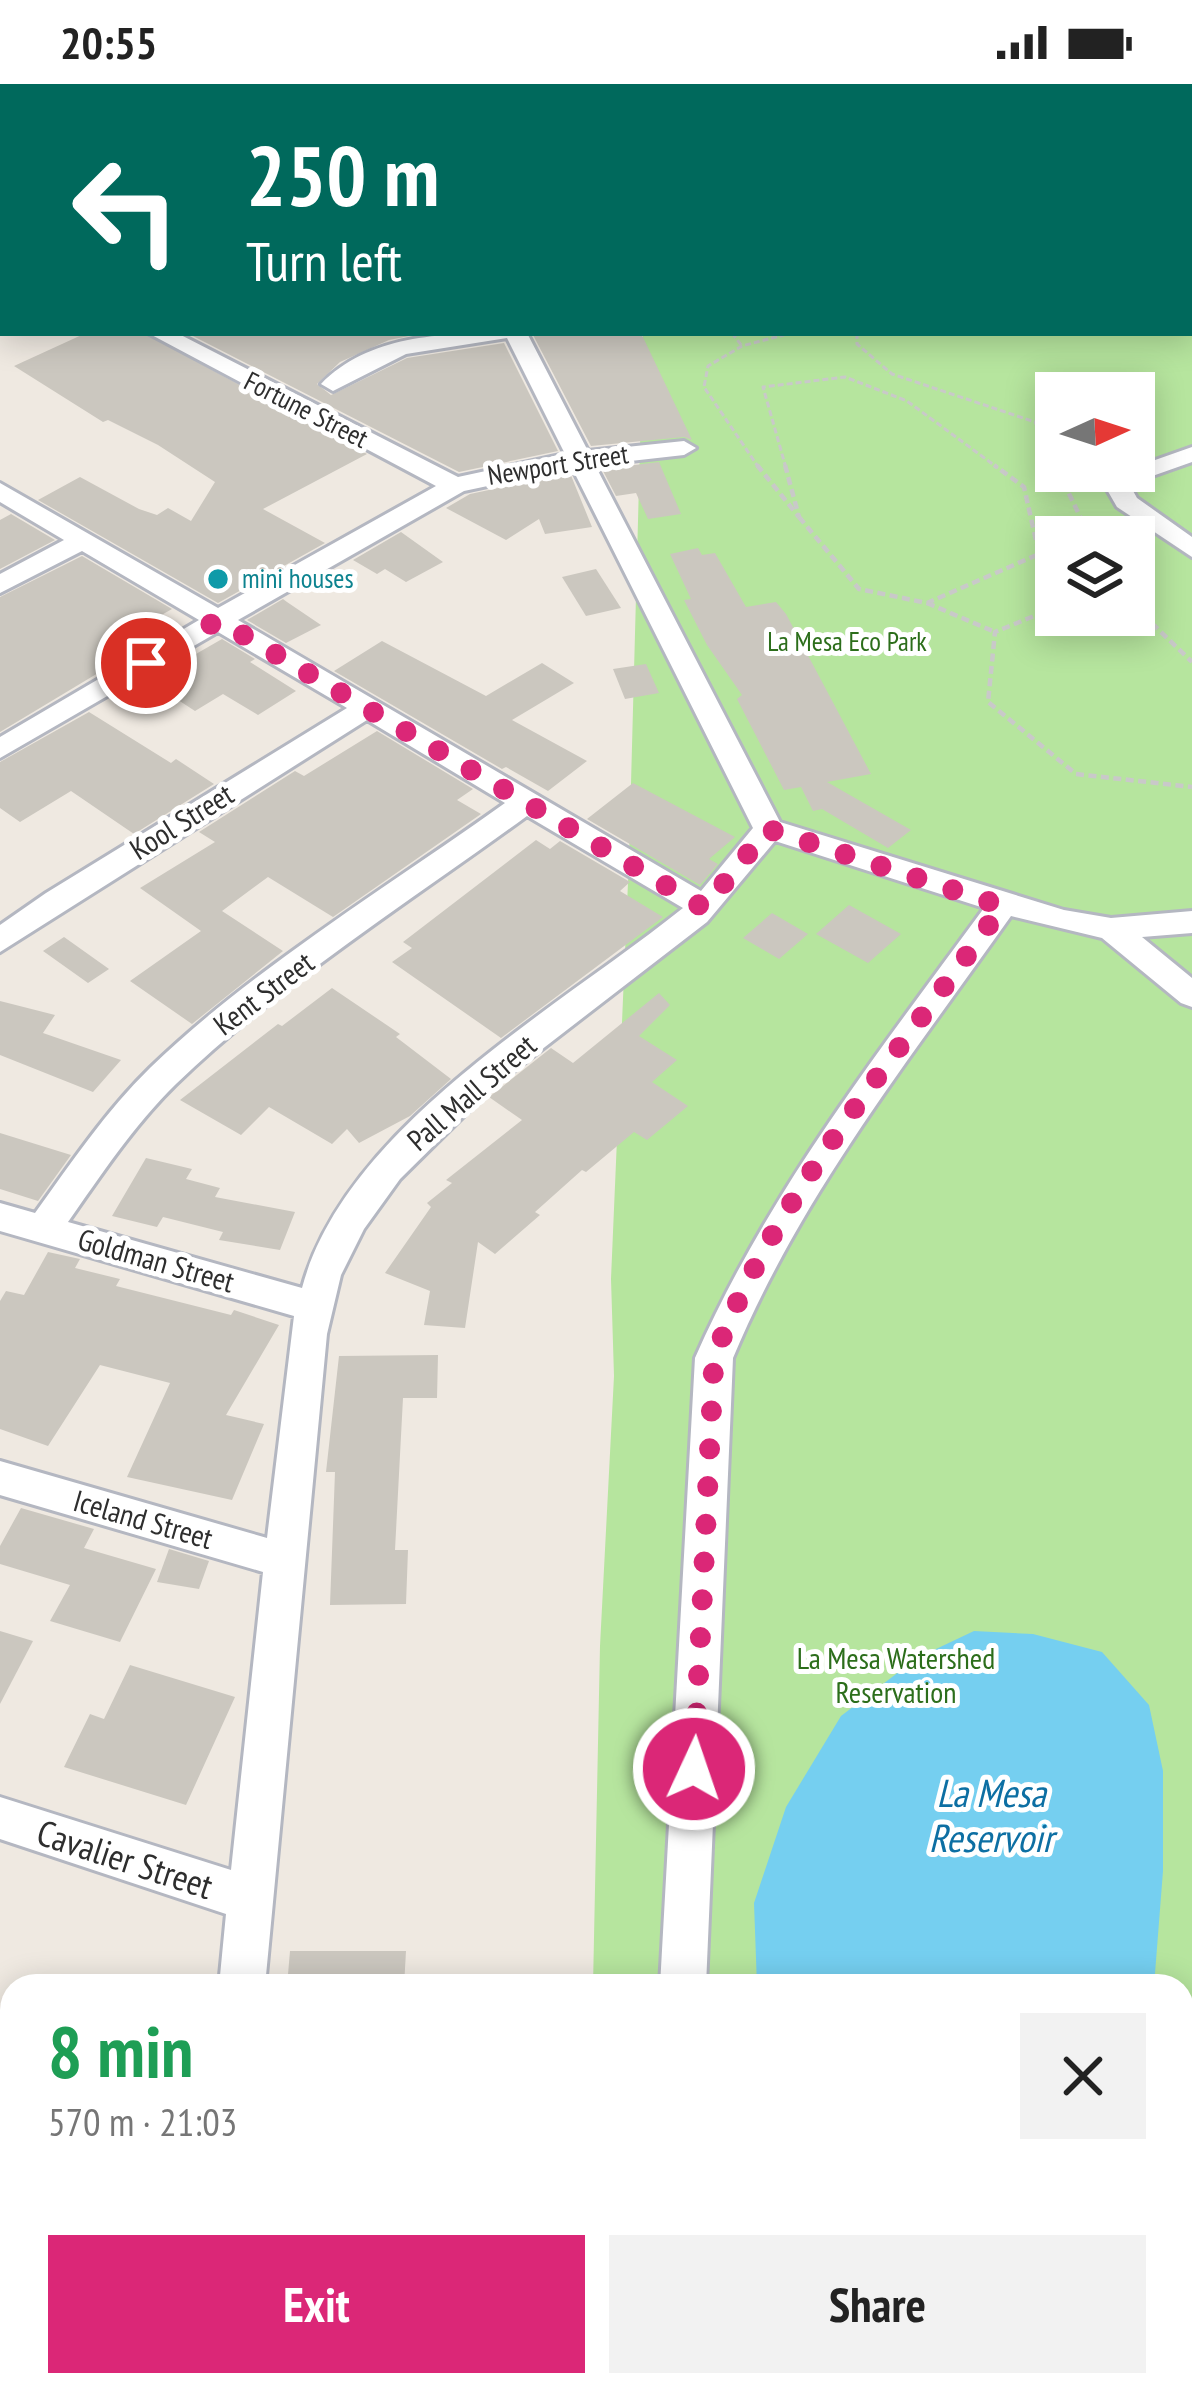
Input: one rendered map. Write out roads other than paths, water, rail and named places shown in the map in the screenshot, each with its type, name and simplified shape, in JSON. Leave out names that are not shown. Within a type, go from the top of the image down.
[{"type":"street","name":"Fortune Street","points":[[165,336],[455,486]]},
{"type":"street","points":[[334,383],[400,348],[481,336]]},
{"type":"street","points":[[517,336],[768,829],[1002,906],[1111,929],[1192,922]]},
{"type":"street","name":"Newport Street","points":[[0,749],[455,486],[507,470],[578,458],[684,448]]},
{"type":"street","points":[[1192,454],[1135,474],[1119,488],[1126,502],[1192,549]]},
{"type":"street","points":[[0,490],[704,908]]},
{"type":"street","points":[[0,585],[82,540]]},
{"type":"street","name":"Kool Street","points":[[0,941],[57,900],[367,708]]},
{"type":"street","name":"Kent Street","points":[[44,1228],[106,1141],[160,1079],[223,1022],[526,802]]},
{"type":"street","name":"Pall Mall Street","points":[[243,1974],[311,1306],[338,1244],[400,1155],[473,1088],[704,908],[768,829]]},
{"type":"street","points":[[684,1974],[714,1358],[736,1301],[781,1219],[1002,906]]},
{"type":"street","points":[[1111,929],[1192,995]]},
{"type":"street","name":"Goldman Street","points":[[0,1217],[311,1306]]},
{"type":"street","name":"Iceland Street","points":[[0,1478],[286,1561]]},
{"type":"street","name":"Cavalier Street","points":[[0,1818],[250,1899]]},
{"type":"water","name":"La Mesa Reservoir","points":[[974,1631],[1033,1634],[1102,1652],[1149,1705],[1163,1771],[1163,1871],[1155,1974],[757,1974],[754,1903],[786,1807],[841,1716],[917,1658]]},
{"type":"place","name":"mini houses","points":[[218,579]]},
{"type":"park label","name":"La Mesa Eco Park","points":[[847,642]]},
{"type":"park label","name":"La Mesa Watershed Reservation","points":[[896,1676]]}]
